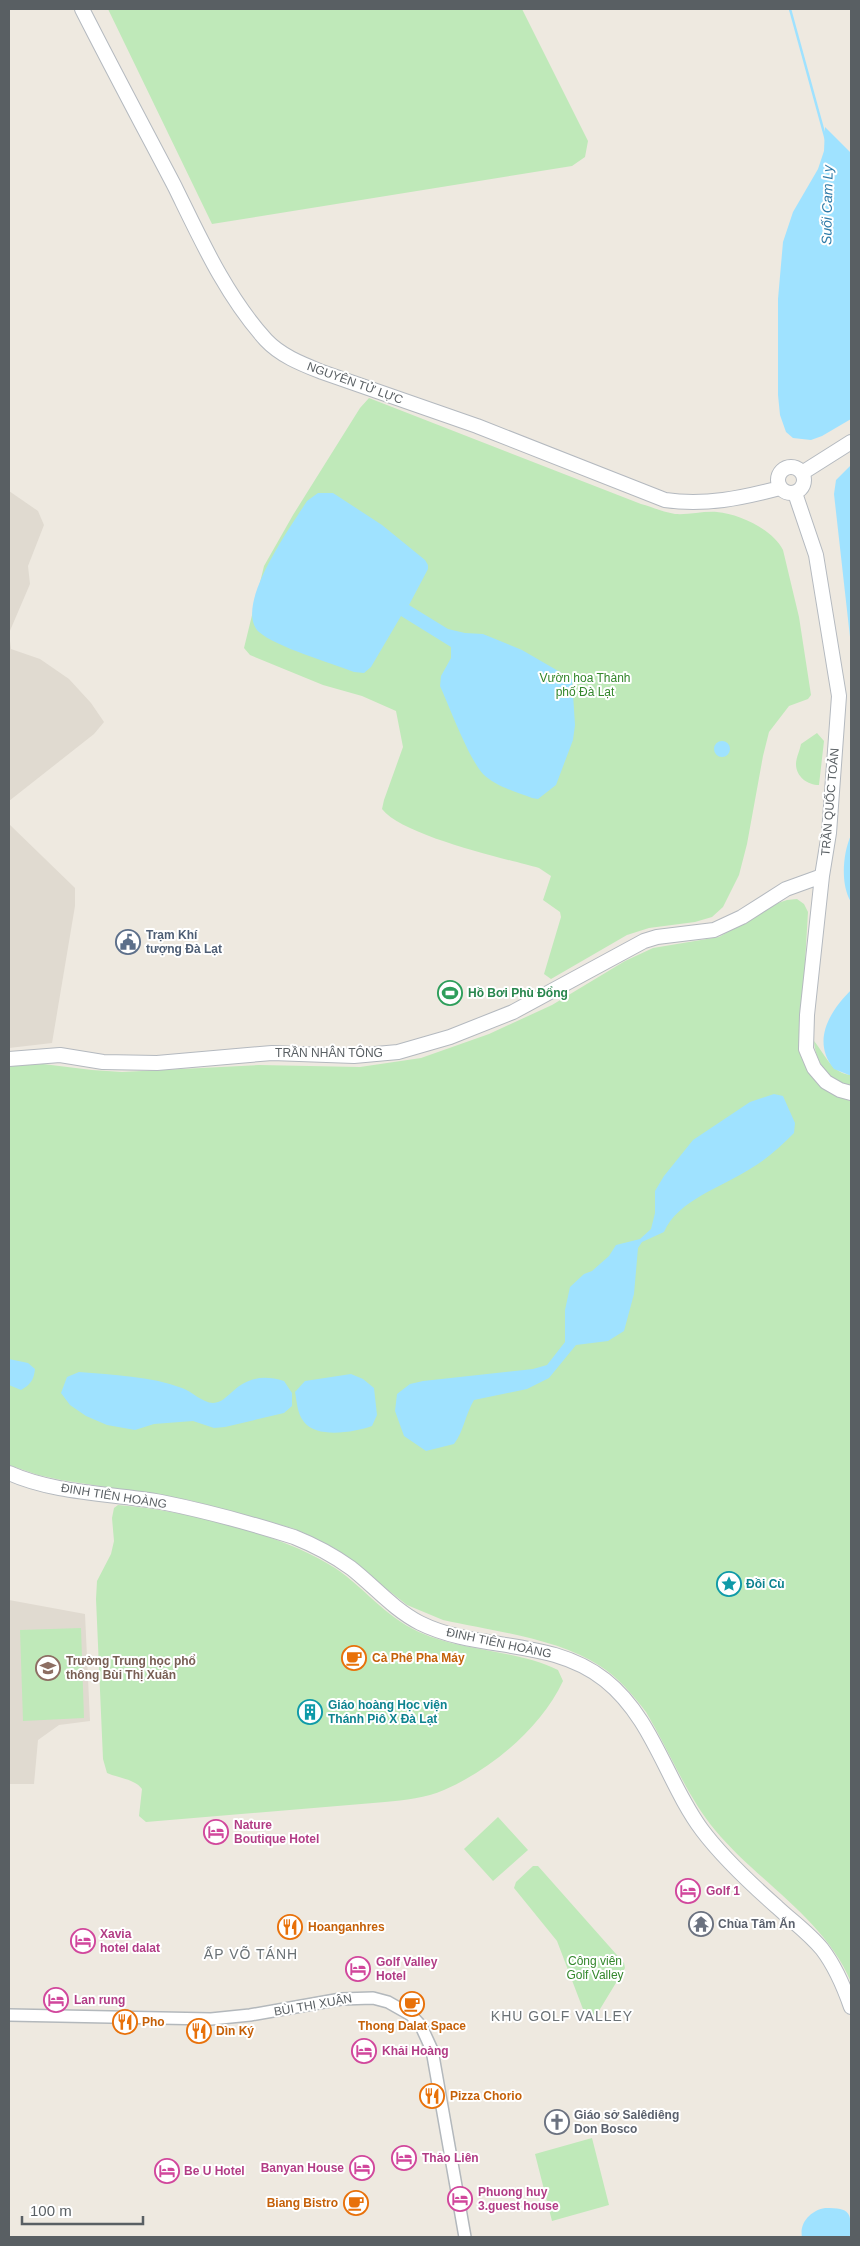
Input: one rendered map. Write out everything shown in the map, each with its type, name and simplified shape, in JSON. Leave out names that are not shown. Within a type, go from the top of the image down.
[{"type":"main road","name":"NGUYÊN TỬ LỰC","points":[[82,9],[210,256],[242,310],[267,341],[281,352],[298,362],[322,372],[493,432],[666,500],[707,502],[733,499],[780,488]]},
{"type":"main road","points":[[802,473],[851,442]]},
{"type":"main road","points":[[793,467],[802,473],[804,485],[795,493],[787,493],[780,488],[778,480],[783,470],[793,467]]},
{"type":"main road","name":"TRẦN QUỐC TOẢN","points":[[795,493],[816,555],[839,696],[829,833],[822,876],[807,1016],[806,1049],[814,1068],[826,1082],[840,1090],[851,1093]]},
{"type":"main road","name":"TRẦN NHÂN TÔNG","points":[[9,1059],[60,1055],[103,1062],[157,1063],[272,1053],[354,1056],[398,1052],[450,1037],[513,1012],[644,941],[657,937],[714,930],[729,924],[786,889],[822,876]]},
{"type":"main road","name":"ĐINH TIÊN HOÀNG","points":[[9,1473],[62,1488],[162,1502],[294,1537],[310,1543],[340,1560],[387,1601],[420,1623],[475,1638],[552,1654],[592,1672],[616,1689],[637,1716],[703,1832],[732,1864],[821,1948],[836,1971],[851,2007]]},
{"type":"street","name":"BÙI THỊ XUÂN","points":[[9,2015],[211,2019],[250,2016],[341,1999],[373,1998],[388,2002],[411,2015],[421,2026],[432,2050],[465,2237]]},
{"type":"shaded area","points":[[9,491],[38,511],[44,525],[28,566],[30,584],[9,633]]},
{"type":"shaded area","points":[[9,633],[11,649],[40,659],[69,679],[91,703],[104,722],[94,734],[9,801]]},
{"type":"shaded area","points":[[9,824],[75,888],[75,906],[52,1043],[9,1048]]},
{"type":"shaded area","name":"Trường Trung học phổ thông Bùi Thị Xuân","points":[[9,1600],[85,1614],[90,1721],[59,1725],[38,1740],[34,1784],[9,1784]]},
{"type":"green space","points":[[108,9],[522,9],[588,141],[585,157],[572,166],[212,224]]},
{"type":"green space","name":"Vườn hoa Thành phố Đà Lạt","points":[[369,398],[662,511],[675,514],[717,512],[736,516],[764,530],[772,536],[783,550],[799,617],[811,695],[808,699],[789,706],[769,732],[739,875],[723,907],[712,917],[695,922],[649,928],[627,935],[551,979],[544,974],[561,917],[560,912],[543,900],[551,876],[539,868],[431,837],[393,819],[382,809],[403,747],[396,711],[362,696],[323,685],[250,655],[244,648],[264,566],[293,515],[360,408]]},
{"type":"green space","points":[[817,733],[824,741],[819,785],[811,784],[803,779],[798,773],[796,764],[801,744]]},
{"type":"green space","points":[[797,899],[804,904],[808,912],[800,1047],[807,1067],[816,1082],[830,1093],[851,1101],[851,1982],[839,1959],[807,1919],[732,1849],[715,1830],[686,1787],[646,1712],[607,1670],[583,1656],[544,1642],[443,1620],[407,1605],[336,1549],[292,1528],[189,1500],[61,1480],[38,1475],[9,1465],[9,1066],[43,1064],[122,1072],[259,1065],[360,1067],[421,1058],[489,1034],[552,1005],[625,961],[653,948],[719,937],[778,903]]},
{"type":"green space","points":[[814,1041],[834,1067],[844,1074],[851,1075],[851,1086],[836,1080],[825,1070],[817,1056]]},
{"type":"green space","points":[[118,1505],[200,1518],[230,1525],[288,1544],[313,1555],[335,1568],[395,1618],[419,1632],[436,1639],[541,1663],[558,1670],[563,1681],[542,1715],[513,1745],[480,1771],[437,1793],[385,1802],[146,1822],[139,1816],[142,1789],[131,1781],[107,1773],[103,1759],[96,1599],[97,1581],[111,1554],[114,1541],[112,1518],[114,1508]]},
{"type":"green space","points":[[81,1628],[84,1718],[23,1721],[20,1630]]},
{"type":"green space","points":[[498,1817],[528,1850],[493,1881],[464,1849]]},
{"type":"green space","name":"Công viên Golf Valley","points":[[533,1866],[538,1866],[624,1963],[625,1968],[594,2019],[586,2017],[557,1941],[514,1888],[516,1882]]},
{"type":"green space","points":[[592,2138],[609,2205],[552,2221],[535,2154]]},
{"type":"water","points":[[825,127],[851,153],[851,419],[822,436],[811,440],[793,438],[786,432],[780,415],[778,395],[778,299],[783,242],[793,212],[818,169],[824,151]]},
{"type":"water","points":[[851,465],[851,646],[834,494],[836,480]]},
{"type":"water","points":[[318,493],[333,493],[382,525],[425,560],[428,569],[409,605],[448,629],[465,633],[483,634],[522,650],[572,679],[575,725],[573,740],[556,785],[538,799],[493,782],[477,766],[465,744],[440,686],[441,676],[451,658],[451,647],[401,616],[371,667],[364,673],[354,672],[290,649],[259,632],[253,620],[253,604],[258,586],[289,528],[307,501]]},
{"type":"water","points":[[719,741],[725,741],[730,746],[728,755],[719,757],[714,752],[714,746]]},
{"type":"water","points":[[851,835],[851,902],[845,886],[844,868],[846,851]]},
{"type":"water","points":[[851,990],[851,1075],[849,1075],[834,1069],[827,1058],[824,1048],[824,1037],[830,1017]]},
{"type":"water","points":[[774,1094],[783,1096],[795,1123],[794,1133],[773,1153],[756,1165],[702,1195],[679,1211],[664,1232],[642,1242],[638,1248],[634,1294],[624,1331],[608,1341],[576,1345],[549,1378],[527,1389],[474,1400],[454,1444],[426,1451],[404,1436],[395,1411],[397,1394],[410,1384],[533,1369],[547,1365],[565,1342],[565,1310],[570,1287],[609,1256],[616,1245],[640,1239],[651,1229],[655,1213],[655,1191],[664,1176],[693,1140],[750,1102]]},
{"type":"water","points":[[9,1359],[28,1363],[35,1369],[31,1382],[21,1390],[9,1385]]},
{"type":"water","points":[[79,1372],[131,1377],[170,1384],[213,1403],[219,1402],[250,1380],[263,1378],[277,1379],[284,1381],[292,1393],[292,1406],[284,1413],[225,1427],[214,1428],[193,1421],[154,1424],[135,1430],[107,1425],[86,1416],[70,1405],[61,1393],[67,1377]]},
{"type":"water","points":[[351,1374],[363,1379],[374,1388],[377,1415],[372,1426],[336,1433],[318,1431],[304,1422],[300,1415],[295,1392],[305,1381]]},
{"type":"water","points":[[825,2208],[840,2209],[848,2213],[851,2222],[851,2237],[802,2237],[803,2226],[811,2214]]},
{"type":"waterway","name":"Suối Cam Ly","points":[[790,9],[826,140]]},
{"type":"place","name":"Trạm Khí tượng Đà Lạt","points":[[128,942]]},
{"type":"place","name":"Hồ Bơi Phù Đổng","points":[[450,993]]},
{"type":"place","name":"Đồi Cù","points":[[729,1584]]},
{"type":"place","name":"Cà Phê Pha Máy","points":[[354,1658]]},
{"type":"place","name":"Trường Trung học phổ thông Bùi Thị Xuân","points":[[48,1668]]},
{"type":"place","name":"Giáo hoàng Học viện Thánh Piô X Đà Lạt","points":[[310,1712]]},
{"type":"place","name":"Nature Boutique Hotel","points":[[216,1832]]},
{"type":"place","name":"Golf 1","points":[[688,1891]]},
{"type":"place","name":"Chùa Tâm Ấn","points":[[701,1924]]},
{"type":"place","name":"Hoanganhres","points":[[290,1927]]},
{"type":"place","name":"Xavia hotel dalat","points":[[83,1941]]},
{"type":"place","name":"Golf Valley Hotel","points":[[358,1969]]},
{"type":"place","name":"Lan rung","points":[[56,2000]]},
{"type":"place","name":"Thong Dalat Space","points":[[412,2004]]},
{"type":"place","name":"Pho","points":[[125,2022]]},
{"type":"place","name":"Dìn Ký","points":[[199,2031]]},
{"type":"place","name":"Khải Hoàng","points":[[364,2051]]},
{"type":"place","name":"Pizza Chorio","points":[[432,2096]]},
{"type":"place","name":"Giáo sở Salêdiêng Don Bosco","points":[[557,2122]]},
{"type":"place","name":"Thảo Liên","points":[[404,2158]]},
{"type":"place","name":"Banyan House","points":[[362,2168]]},
{"type":"place","name":"Be U Hotel","points":[[167,2171]]},
{"type":"place","name":"Phuong huy 3.guest house","points":[[460,2199]]},
{"type":"place","name":"Biang Bistro","points":[[356,2203]]},
{"type":"district","name":"ẤP VÕ TÁNH","points":[[251,1954]]},
{"type":"district","name":"KHU GOLF VALLEY","points":[[562,2016]]}]
